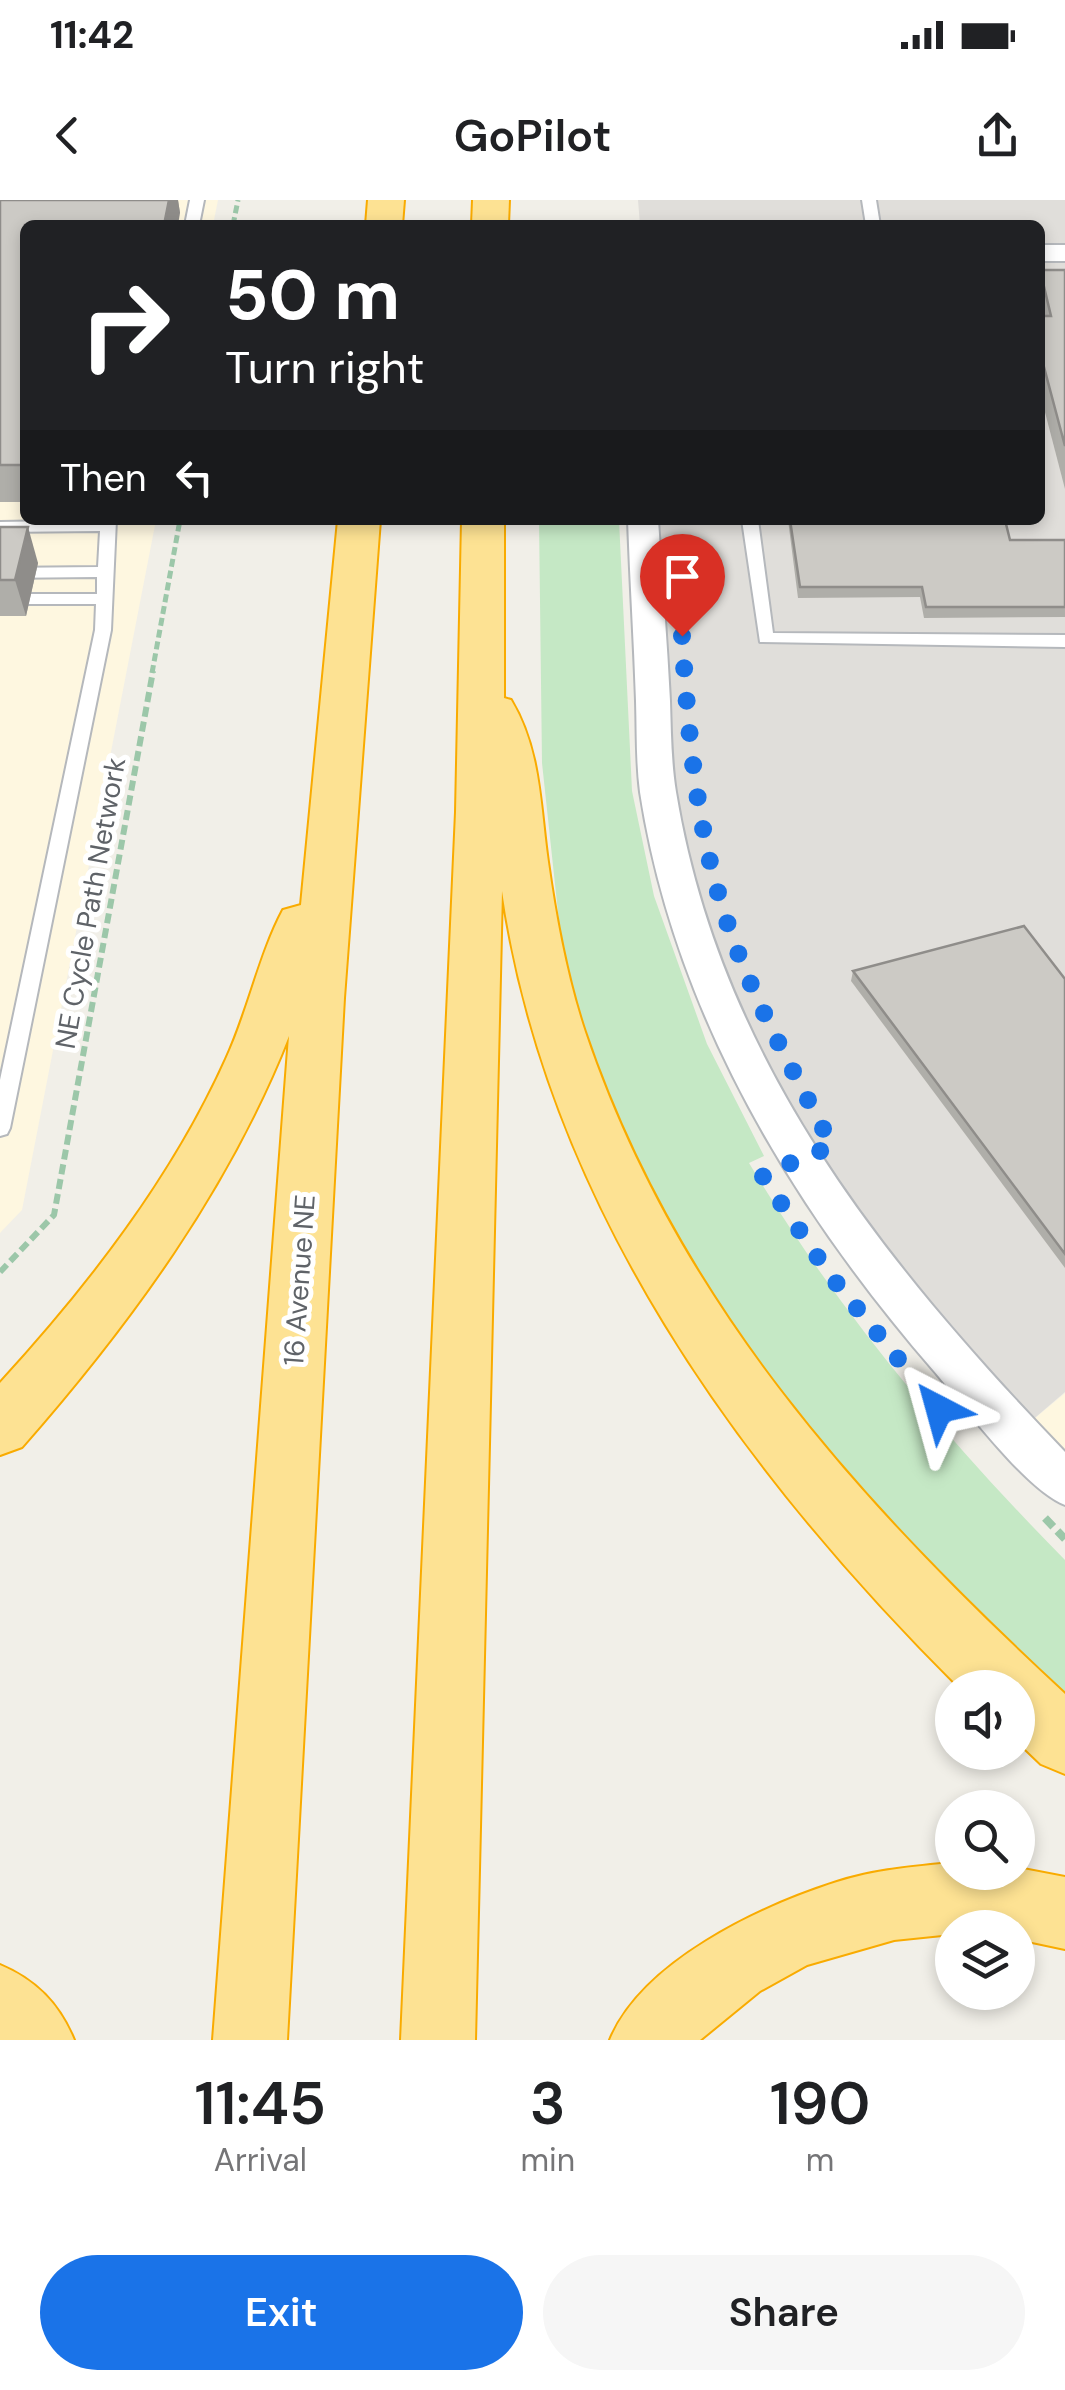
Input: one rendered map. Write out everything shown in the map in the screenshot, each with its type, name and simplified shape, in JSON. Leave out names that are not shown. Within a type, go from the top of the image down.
[{"type":"highway","name":"16 Avenue NE","points":[[250,2040],[318,998],[359,525]]},
{"type":"highway","points":[[438,2040],[479,831],[483,525]]},
{"type":"highway","points":[[478,676],[509,742],[519,790],[532,928],[558,1031],[591,1127],[648,1244],[690,1320],[792,1455],[919,1600],[990,1670]]},
{"type":"highway","points":[[0,1427],[26,1399],[156,1230],[192,1174],[250,1062],[295,949],[313,876],[343,705]]},
{"type":"highway","points":[[1035,1712],[1065,1740]]},
{"type":"highway","points":[[647,2040],[706,1984],[756,1949],[832,1916],[906,1903],[977,1898],[1065,1913]]},
{"type":"highway","points":[[0,2002],[37,2040]]},
{"type":"street","points":[[643,525],[658,791],[673,867],[703,964],[746,1066],[797,1159],[909,1314],[1065,1484]]},
{"type":"lane","points":[[0,527],[54,525]]},
{"type":"lane","points":[[0,1128],[102,630],[108,525]]},
{"type":"lane","points":[[751,525],[766,638],[1065,641]]},
{"type":"lane","points":[[0,573],[104,585]]},
{"type":"lane","points":[[0,585],[104,585]]},
{"type":"lane","points":[[0,599],[104,585]]},
{"type":"path","name":"NE Cycle Path Network","points":[[0,1272],[54,1214],[179,525]]},
{"type":"path","points":[[1039,1513],[1065,1538]]},
{"type":"shaded area","points":[[0,200],[218,200],[214,220],[20,220],[20,525],[155,525],[22,1210],[0,1233]]},
{"type":"shaded area","points":[[638,200],[1065,200],[1065,1392],[1016,1434],[797,1159],[673,867],[644,525],[1045,525],[1045,220],[640,220]]},
{"type":"shaded area","points":[[1065,1393],[1065,1484],[1016,1434]]},
{"type":"green space","points":[[539,525],[619,525],[632,791],[654,896],[707,1044],[764,1156],[749,1163],[819,1270],[895,1371],[977,1467],[1065,1560],[1065,1695],[964,1602],[786,1405],[685,1252],[624,1138],[564,968],[542,763]]},
{"type":"building","points":[[0,200],[169,200],[165,220],[20,220],[20,465],[0,465]]},
{"type":"building","points":[[1045,270],[1065,270],[1065,446],[1045,371],[1045,316],[1051,316]]},
{"type":"building","points":[[791,525],[1006,525],[1010,540],[1065,540],[1065,607],[926,607],[922,587],[800,587]]},
{"type":"building","points":[[0,527],[28,527],[15,580],[0,580]]},
{"type":"building","points":[[1024,926],[1065,979],[1065,1254],[853,971]]},
{"type":"route","points":[[682,636],[692,761],[704,834],[723,910],[770,1024],[832,1146],[762,1175],[829,1274],[939,1409]]}]
